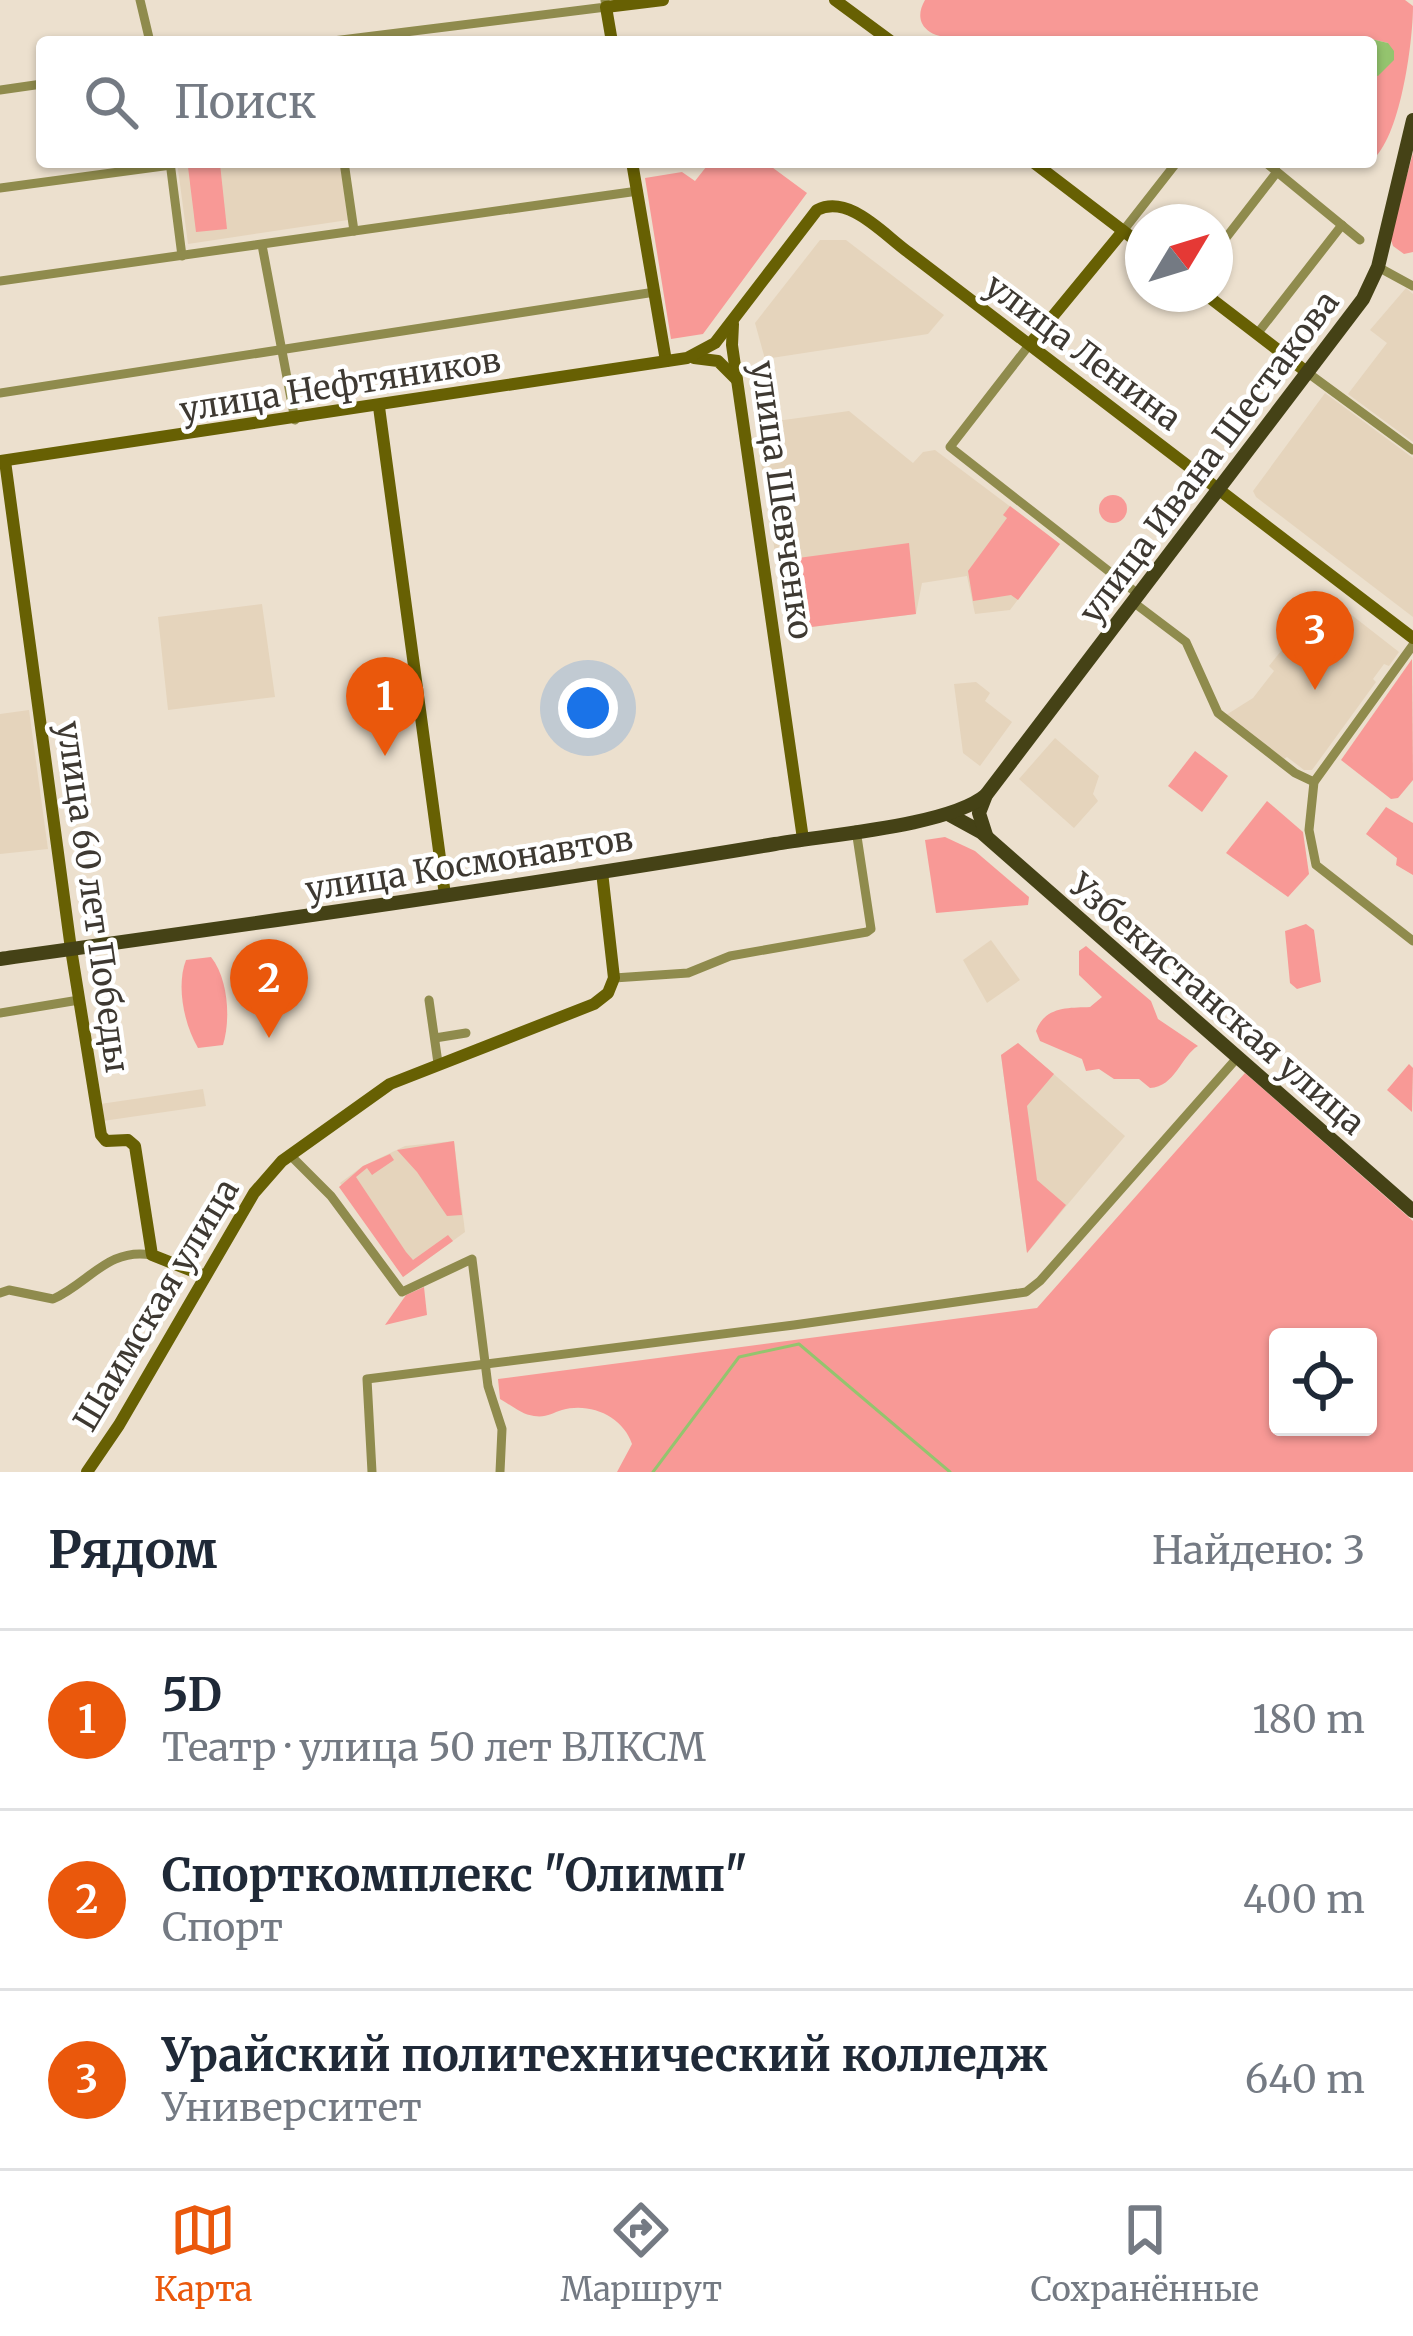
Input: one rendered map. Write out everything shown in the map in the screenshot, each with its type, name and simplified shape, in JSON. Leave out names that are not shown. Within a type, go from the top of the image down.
[{"type":"main road","points":[[611,36],[605,4],[663,0]]},
{"type":"main road","points":[[835,0],[884,36]]},
{"type":"main road","name":"улица Ивана Шестакова","points":[[986,795],[1363,299],[1378,267],[1413,120]]},
{"type":"main road","points":[[633,168],[666,362]]},
{"type":"main road","points":[[1030,344],[1123,231],[1041,168]]},
{"type":"main road","name":"улица Шевченко","points":[[803,839],[731,336],[735,318],[812,217],[831,204]]},
{"type":"main road","name":"улица Ленина","points":[[831,204],[853,211],[1030,344],[1413,642]]},
{"type":"main road","points":[[1228,312],[1308,373]]},
{"type":"main road","name":"улица Нефтяников","points":[[3,461],[687,358],[712,346],[735,318]]},
{"type":"main road","points":[[687,358],[718,361],[738,381]]},
{"type":"main road","points":[[379,407],[445,895]]},
{"type":"main road","name":"улица 60 лет Победы","points":[[3,461],[101,1135],[106,1141],[128,1140],[135,1146],[152,1255]]},
{"type":"main road","points":[[986,795],[979,813],[986,836]]},
{"type":"main road","name":"улица Космонавтов","points":[[0,959],[803,839],[945,814],[986,795]]},
{"type":"main road","name":"Узбекистанская улица","points":[[945,814],[964,820],[986,836],[1413,1211]]},
{"type":"main road","points":[[602,872],[614,978]]},
{"type":"main road","name":"Шаимская улица","points":[[87,1472],[261,1183],[290,1155],[382,1089],[594,1004],[608,993],[614,978]]},
{"type":"main road","points":[[152,1255],[205,1276]]},
{"type":"street","points":[[140,0],[149,36]]},
{"type":"street","points":[[371,36],[605,4]]},
{"type":"street","points":[[0,90],[36,85]]},
{"type":"street","points":[[0,188],[137,168]]},
{"type":"street","points":[[172,168],[182,256]]},
{"type":"street","points":[[345,168],[353,231]]},
{"type":"street","points":[[1123,231],[1172,168]]},
{"type":"street","points":[[1272,168],[1360,240]]},
{"type":"street","points":[[1233,229],[1277,172]]},
{"type":"street","points":[[0,281],[638,191]]},
{"type":"street","points":[[1257,334],[1342,225]]},
{"type":"street","points":[[262,245],[295,419]]},
{"type":"street","points":[[1378,267],[1413,286]]},
{"type":"street","points":[[0,393],[655,292]]},
{"type":"street","points":[[1030,344],[950,447],[1186,642],[1220,715],[1295,773],[1314,782]]},
{"type":"street","points":[[1308,373],[1413,450]]},
{"type":"street","points":[[1413,642],[1314,782],[1309,830],[1316,866],[1413,941]]},
{"type":"street","points":[[614,978],[688,973],[730,956],[872,929],[856,830]]},
{"type":"street","points":[[0,1013],[79,1000]]},
{"type":"street","points":[[429,1000],[438,1063]]},
{"type":"street","points":[[434,1037],[466,1034]]},
{"type":"street","points":[[372,1472],[367,1379],[1026,1292],[1237,1058]]},
{"type":"street","points":[[290,1155],[339,1206],[402,1292],[472,1259],[485,1366],[502,1429],[500,1472]]},
{"type":"street","points":[[0,1293],[9,1290],[53,1299],[112,1259],[129,1253],[152,1255]]},
{"type":"shaded area","points":[[925,0],[1405,0],[1413,6],[1397,112],[1377,154],[1377,74],[1388,43],[1377,40],[1377,36],[941,36],[926,29],[921,9]]},
{"type":"shaded area","points":[[1377,40],[1394,51],[1394,60],[1378,76]]},
{"type":"shaded area","points":[[1413,153],[1413,252],[1404,254],[1390,237]]},
{"type":"shaded area","points":[[178,168],[341,168],[348,220],[188,244]]},
{"type":"shaded area","points":[[188,168],[220,168],[227,229],[196,232]]},
{"type":"shaded area","points":[[705,168],[773,168],[807,193],[703,334],[671,339],[645,178],[682,172],[695,181]]},
{"type":"shaded area","points":[[820,240],[846,240],[944,315],[928,334],[765,359],[755,323]]},
{"type":"shaded area","points":[[1406,288],[1413,294],[1413,442],[1348,394],[1387,343],[1370,330]]},
{"type":"shaded area","points":[[1325,393],[1413,458],[1413,617],[1253,491]]},
{"type":"shaded area","points":[[849,411],[913,463],[923,452],[935,450],[1060,544],[1010,610],[975,614],[967,576],[922,583],[916,614],[787,630],[755,424]]},
{"type":"shaded area","points":[[1113,495],[1123,499],[1127,509],[1123,519],[1113,523],[1103,519],[1099,509],[1103,499]]},
{"type":"shaded area","points":[[1010,506],[1060,544],[1018,600],[1011,595],[973,601],[968,571],[1007,518],[1003,515]]},
{"type":"shaded area","points":[[909,543],[916,614],[787,630],[776,561]]},
{"type":"shaded area","points":[[1326,595],[1399,652],[1389,666],[1384,664],[1312,770],[1304,770],[1226,715],[1253,698],[1274,671],[1269,666]]},
{"type":"shaded area","points":[[262,604],[275,697],[168,710],[158,617]]},
{"type":"shaded area","points":[[1412,659],[1413,780],[1398,798],[1391,799],[1341,760]]},
{"type":"shaded area","points":[[976,682],[990,693],[985,701],[1012,722],[980,766],[963,753],[954,684]]},
{"type":"shaded area","points":[[29,710],[48,849],[0,854],[0,714]]},
{"type":"shaded area","points":[[1055,738],[1099,776],[1093,794],[1098,801],[1074,828],[1019,779]]},
{"type":"shaded area","points":[[1195,751],[1228,776],[1202,812],[1168,786]]},
{"type":"shaded area","points":[[1267,801],[1303,832],[1309,874],[1288,897],[1226,853]]},
{"type":"shaded area","points":[[1386,807],[1413,823],[1413,875],[1396,865],[1397,858],[1366,834]]},
{"type":"shaded area","points":[[945,837],[975,851],[1029,897],[1028,905],[936,913],[925,840]]},
{"type":"shaded area","points":[[1306,924],[1314,930],[1321,982],[1297,989],[1290,983],[1285,931]]},
{"type":"shaded area","points":[[991,940],[1020,980],[987,1003],[963,960]]},
{"type":"shaded area","points":[[1086,946],[1151,1001],[1158,1019],[1198,1046],[1159,1086],[1150,1088],[1139,1079],[1114,1079],[1099,1069],[1086,1071],[1082,1059],[1040,1041],[1036,1031],[1045,1017],[1058,1010],[1090,1007],[1102,997],[1079,975],[1079,951]]},
{"type":"shaded area","points":[[211,957],[224,987],[225,1035],[223,1045],[198,1048],[183,1005],[183,970],[186,960]]},
{"type":"shaded area","points":[[1018,1043],[1125,1136],[1027,1253],[1001,1055]]},
{"type":"shaded area","points":[[1018,1043],[1054,1074],[1027,1106],[1037,1180],[1066,1205],[1027,1253],[1001,1055]]},
{"type":"shaded area","points":[[1409,1064],[1413,1068],[1412,1112],[1387,1090]]},
{"type":"shaded area","points":[[1245,1073],[1413,1221],[1413,1472],[617,1472],[632,1444],[614,1419],[584,1408],[542,1416],[521,1412],[500,1399],[498,1379],[1037,1308]]},
{"type":"shaded area","points":[[203,1089],[206,1106],[103,1121],[100,1104]]},
{"type":"shaded area","points":[[454,1141],[465,1232],[403,1277],[340,1183],[405,1146]]},
{"type":"shaded area","points":[[454,1141],[462,1215],[447,1216],[397,1150]]},
{"type":"shaded area","points":[[390,1154],[394,1160],[372,1175],[367,1168],[356,1177],[406,1252],[413,1260],[448,1235],[453,1241],[403,1277],[339,1187],[363,1166]]},
{"type":"shaded area","points":[[424,1287],[427,1315],[385,1325],[406,1295]]},
{"type":"waterway","points":[[653,1472],[739,1357],[799,1344],[950,1472]]},
{"type":"place","name":"Урайский политехнический колледж","points":[[1315,690]]},
{"type":"place","name":"5D","points":[[385,756]]},
{"type":"place","name":"Спорткомплекс \"Олимп\"","points":[[269,1038]]}]
